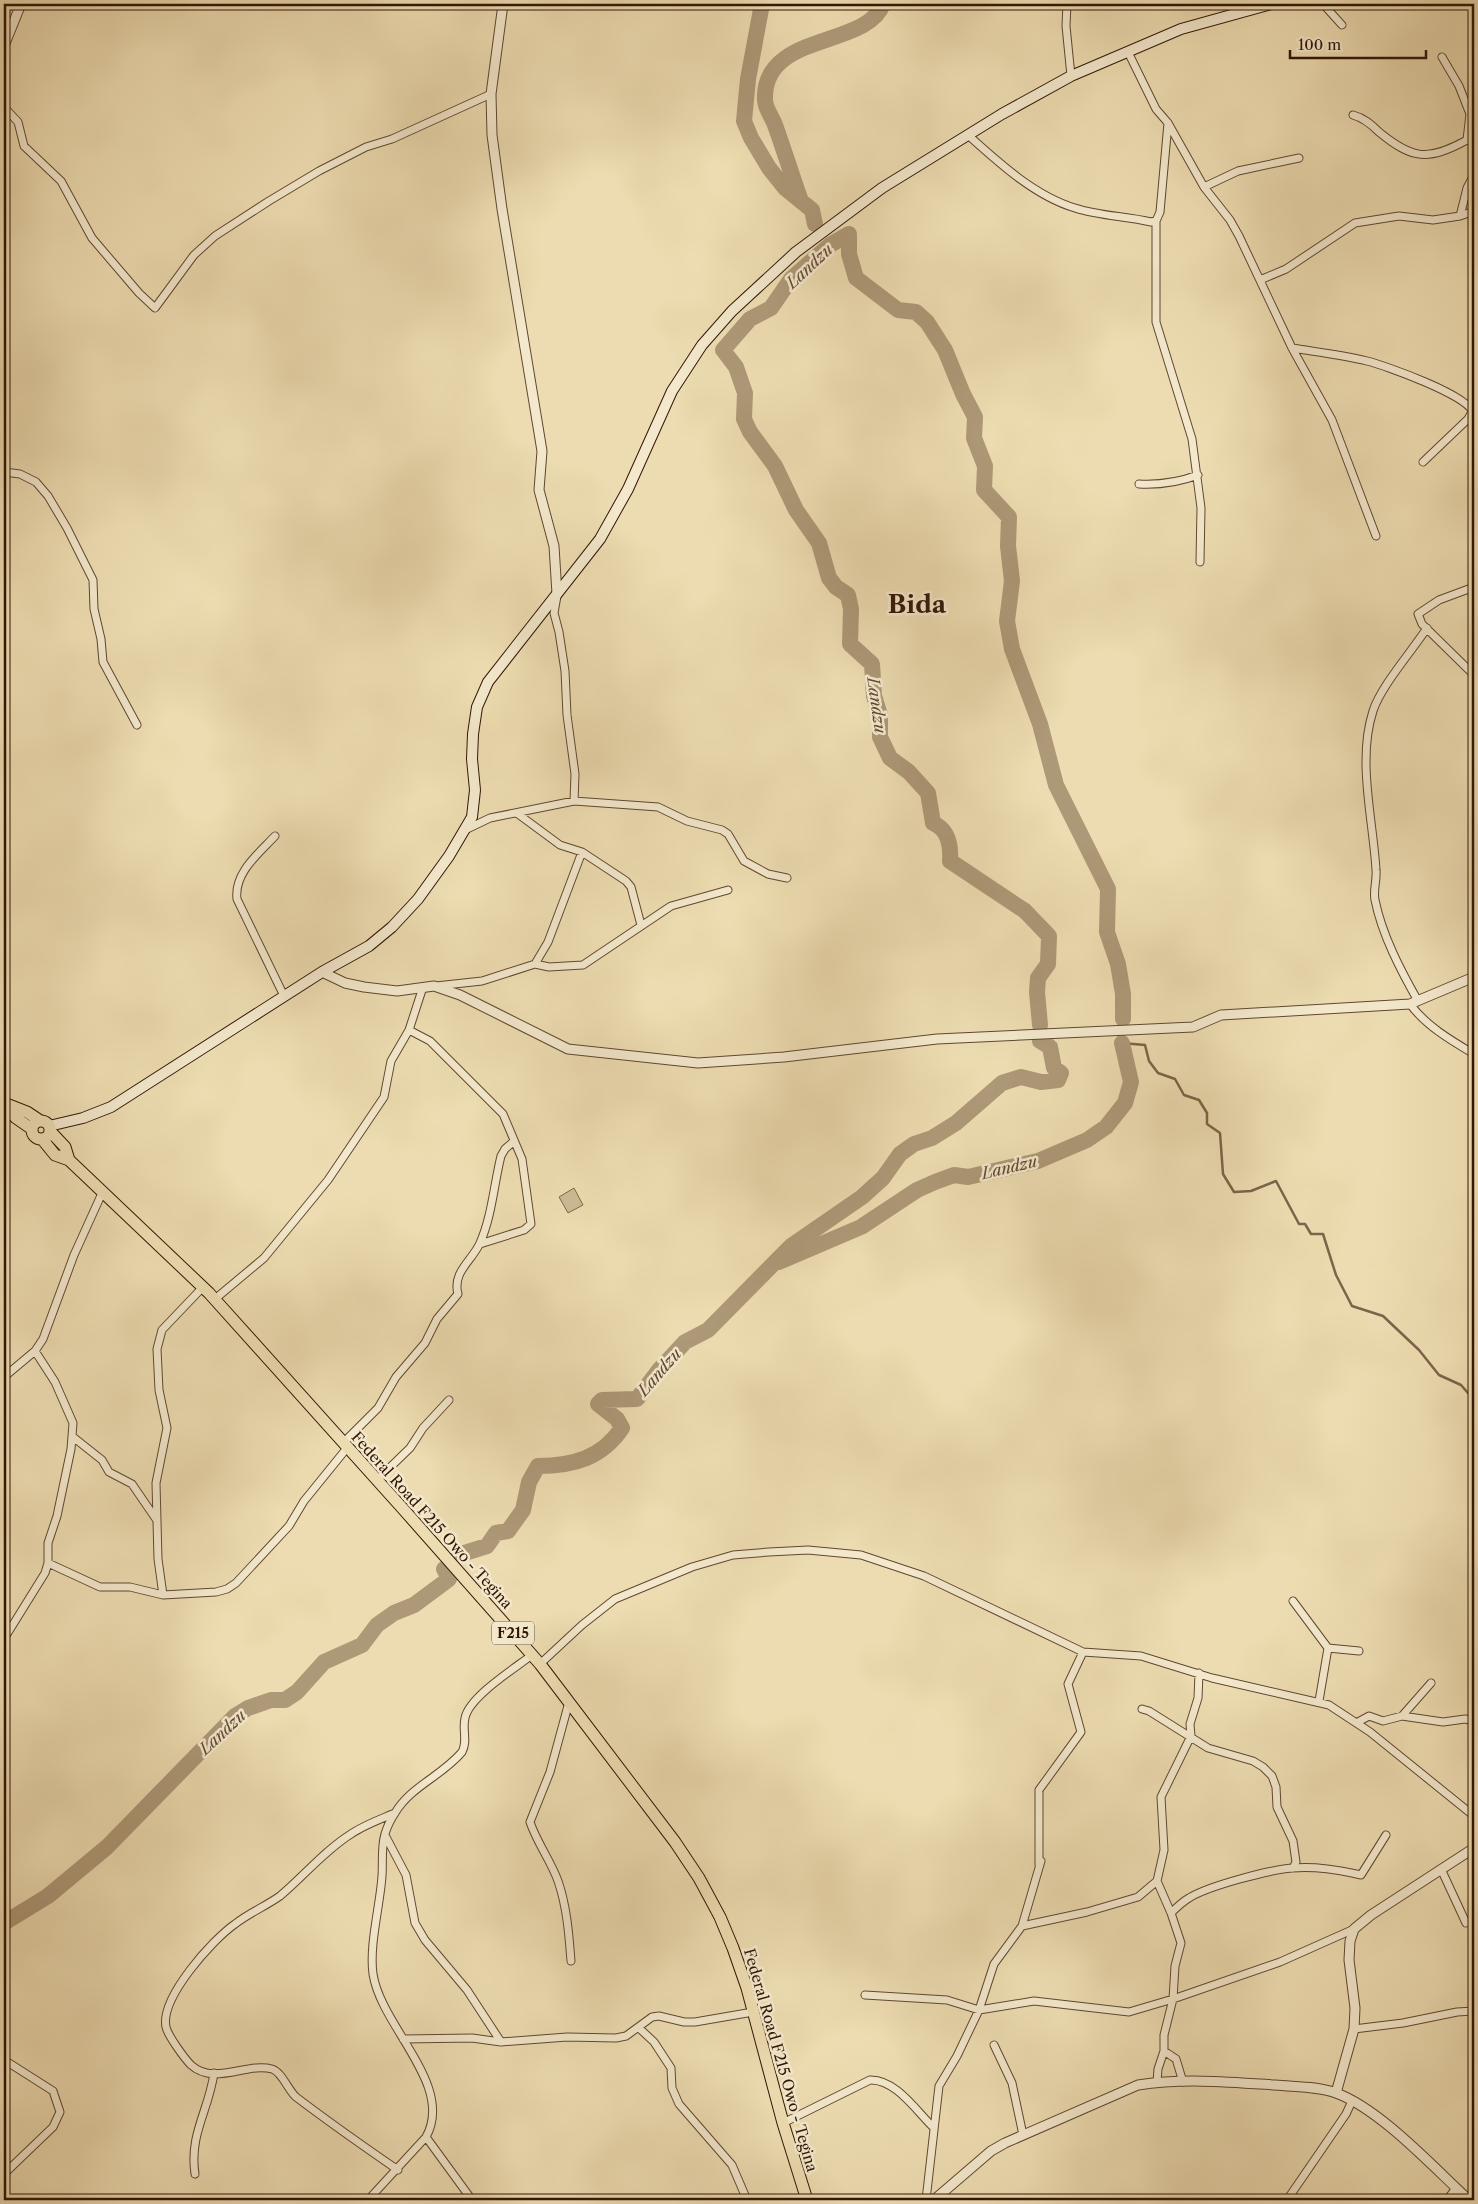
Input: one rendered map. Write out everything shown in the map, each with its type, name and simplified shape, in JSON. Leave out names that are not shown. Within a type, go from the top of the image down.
[{"type":"main road","points":[[42,1129],[83,1118],[111,1107],[322,972],[369,946],[392,927],[418,899],[472,817],[475,790],[472,759],[476,707],[488,682],[600,539],[628,489],[672,392],[684,371],[708,338],[732,311],[796,252],[882,188],[1002,114],[1071,76],[1181,29],[1271,4]]},
{"type":"main road","name":"F215","points":[[4,1104],[16,1118],[42,1129]]},
{"type":"main road","name":"Federal Road F215 Owo - Tegina","points":[[42,1129],[55,1155],[69,1160],[215,1299],[540,1664],[699,1878],[720,1917],[733,1948],[807,2200]]},
{"type":"street","points":[[4,46],[21,4]]},
{"type":"street","points":[[504,4],[491,94],[492,135],[500,199],[542,451],[539,490],[554,546],[558,594],[554,613],[565,671],[567,715],[575,774],[574,801]]},
{"type":"street","points":[[1067,4],[1066,26],[1071,76]]},
{"type":"street","points":[[1323,4],[1342,25]]},
{"type":"street","points":[[1128,52],[1156,108],[1168,123],[1204,186],[1230,220],[1292,348],[1332,420],[1376,536]]},
{"type":"street","points":[[1353,115],[1362,117],[1402,149],[1412,154],[1427,156],[1446,152],[1471,141],[1470,114],[1458,86],[1442,57]]},
{"type":"street","points":[[4,107],[18,122],[24,146],[60,182],[92,238],[139,293],[155,308],[194,255],[215,236],[262,206],[319,171],[366,147],[392,139],[491,94]]},
{"type":"street","points":[[1168,123],[1160,212],[1156,221],[1156,322],[1187,419],[1198,475],[1201,508],[1200,562]]},
{"type":"street","points":[[968,135],[997,161],[1028,183],[1075,208],[1151,222],[1156,221]]},
{"type":"street","points":[[1204,186],[1238,172],[1299,158]]},
{"type":"street","points":[[1460,216],[1467,188],[1474,175]]},
{"type":"street","points":[[1260,280],[1286,268],[1355,223],[1399,216],[1433,220],[1460,216],[1474,211]]},
{"type":"street","points":[[1292,348],[1369,361],[1439,388],[1468,405],[1472,412],[1468,420],[1423,462]]},
{"type":"street","points":[[4,472],[20,474],[36,482],[48,496],[67,528],[93,580],[94,609],[101,639],[103,662],[137,725]]},
{"type":"street","points":[[1139,484],[1159,485],[1177,482],[1198,475]]},
{"type":"street","points":[[1474,586],[1439,600],[1421,611],[1418,618],[1474,675]]},
{"type":"street","points":[[1427,628],[1374,708],[1367,733],[1367,773],[1377,873],[1375,899],[1420,1015],[1446,1036],[1474,1054]]},
{"type":"street","points":[[465,830],[490,818],[518,814],[574,801],[658,807],[687,821],[722,830],[728,834],[732,843],[749,864],[768,874],[787,878]]},
{"type":"street","points":[[518,814],[560,845],[582,852],[626,881],[631,887],[641,925]]},
{"type":"street","points":[[275,836],[244,871],[237,885],[236,899],[284,996]]},
{"type":"street","points":[[535,964],[548,942],[582,852]]},
{"type":"street","points":[[322,972],[346,983],[397,991],[482,981],[535,964],[549,967],[583,965],[671,906],[728,890]]},
{"type":"street","points":[[434,986],[460,995],[568,1049],[698,1063],[784,1057],[937,1039],[1193,1027],[1221,1015],[1414,1002],[1474,977]]},
{"type":"street","points":[[215,1299],[264,1258],[328,1180],[384,1097],[391,1061],[409,1030],[423,987]]},
{"type":"street","points":[[409,1030],[430,1041],[486,1095],[508,1121],[513,1142],[522,1159],[531,1224],[524,1230],[480,1244]]},
{"type":"street","points":[[48,1563],[100,1587],[130,1587],[164,1594],[216,1592],[227,1589],[236,1583],[289,1526],[304,1501],[345,1445],[378,1408],[396,1377],[425,1343],[437,1319],[458,1294],[456,1281],[480,1244],[502,1156],[513,1142]]},
{"type":"street","points":[[4,1377],[35,1351],[46,1331],[74,1255],[103,1191]]},
{"type":"street","points":[[164,1594],[156,1520],[156,1483],[167,1428],[156,1364],[160,1334],[203,1287]]},
{"type":"street","points":[[4,1639],[37,1587],[48,1563],[48,1543],[57,1516],[73,1437],[73,1423],[68,1407],[35,1351]]},
{"type":"street","points":[[377,1480],[414,1443],[423,1428],[449,1400]]},
{"type":"street","points":[[73,1437],[102,1460],[109,1472],[132,1484],[156,1520]]},
{"type":"street","points":[[540,1664],[582,1625],[615,1600],[655,1581],[692,1567],[733,1555],[808,1550],[860,1554],[906,1569],[1083,1652],[1141,1656],[1212,1678],[1319,1702],[1358,1722],[1474,1816]]},
{"type":"street","points":[[1293,1601],[1328,1648],[1319,1702]]},
{"type":"street","points":[[1328,1648],[1359,1651]]},
{"type":"street","points":[[926,2200],[938,2086],[957,2056],[978,2010],[994,1964],[1022,1926],[1040,1863],[1039,1790],[1081,1732],[1068,1684],[1083,1652]]},
{"type":"street","points":[[368,2200],[398,2170],[426,2137],[433,2125],[434,2107],[430,2088],[385,2006],[373,1975],[373,1950],[380,1903],[385,1835],[395,1813],[412,1792],[462,1752],[466,1745],[465,1717],[474,1702],[532,1655]]},
{"type":"street","points":[[1022,1926],[1087,1912],[1138,1898],[1157,1881],[1164,1850],[1161,1797],[1191,1736],[1190,1724],[1198,1698],[1199,1673]]},
{"type":"street","points":[[1402,1716],[1431,1683]]},
{"type":"street","points":[[570,1702],[550,1772],[530,1822],[534,1836],[558,1880],[565,1908],[571,1961]]},
{"type":"street","points":[[1142,1708],[1149,1710],[1169,1725],[1191,1736],[1195,1741],[1208,1748],[1253,1760],[1264,1767],[1272,1776],[1278,1796],[1277,1808],[1296,1854],[1296,1862],[1292,1868]]},
{"type":"street","points":[[1358,1722],[1369,1716],[1383,1721],[1402,1716],[1443,1722],[1474,1721]]},
{"type":"street","points":[[395,1813],[351,1833],[314,1863],[280,1896],[234,1924],[211,1944],[191,1968],[166,2012],[166,2028],[192,2066],[201,2071],[214,2073],[259,2068],[273,2069],[279,2073],[292,2093],[343,2132],[398,2170]]},
{"type":"street","points":[[1171,1913],[1189,1898],[1270,1872],[1292,1868],[1322,1867],[1362,1875],[1386,1834]]},
{"type":"street","points":[[385,1835],[406,1875],[415,1923],[425,1940],[467,1990],[501,2042]]},
{"type":"street","points":[[865,1996],[947,2000],[978,2010],[1034,2001],[1129,2012],[1280,1962],[1354,1929],[1370,1915],[1474,1848]]},
{"type":"street","points":[[1441,1869],[1466,1923]]},
{"type":"street","points":[[1157,1881],[1171,1913],[1181,1943],[1175,1966],[1173,1999],[1164,2035],[1164,2051],[1158,2069],[1157,2082]]},
{"type":"street","points":[[1336,2093],[1354,2029],[1355,2008],[1349,1960],[1350,1940],[1354,1929]]},
{"type":"street","points":[[403,2039],[472,2038],[501,2042],[567,2037],[616,2038],[626,2036],[652,2017],[659,2016],[684,2022],[695,2022],[753,2012]]},
{"type":"street","points":[[1354,2029],[1403,2023],[1457,2012],[1474,2012]]},
{"type":"street","points":[[639,2028],[654,2042],[671,2068],[672,2088],[679,2104],[732,2166],[747,2200]]},
{"type":"street","points":[[994,2045],[1012,2083],[1023,2135]]},
{"type":"street","points":[[1164,2051],[1176,2060],[1183,2082]]},
{"type":"street","points":[[4,2174],[53,2127],[60,2112],[53,2091],[9,2063]]},
{"type":"street","points":[[195,2174],[192,2156],[194,2143],[212,2086],[214,2073]]},
{"type":"street","points":[[783,2123],[870,2080],[876,2080],[892,2086],[934,2128]]},
{"type":"street","points":[[934,2200],[991,2151],[1138,2085],[1157,2082],[1216,2081],[1305,2087],[1336,2093],[1352,2101],[1398,2134],[1469,2200]]},
{"type":"street","points":[[1287,2200],[1346,2114],[1352,2101]]},
{"type":"street","points":[[426,2137],[472,2200]]},
{"type":"street","points":[[1447,2200],[1456,2188]]},
{"type":"shaded area","points":[[574,1188],[583,1205],[568,1213],[559,1197]]},
{"type":"waterway","name":"Landzu","points":[[762,4],[748,79],[744,121],[751,138],[769,168],[785,188],[812,210],[815,224]]},
{"type":"waterway","name":"Landzu","points":[[801,201],[775,125],[765,103],[769,78],[780,62],[797,51],[857,28],[873,18],[883,4]]},
{"type":"waterway","name":"Landzu","points":[[1040,1025],[1037,992],[1038,978],[1048,964],[1049,936],[1025,911],[950,861],[948,839],[943,830],[933,823],[928,793],[909,772],[890,758],[880,737],[880,715],[874,696],[872,664],[850,644],[851,609],[848,595],[836,587],[829,578],[819,543],[796,510],[775,466],[750,432],[744,419],[745,393],[736,367],[723,350],[750,319],[771,308],[791,279],[830,245],[849,234],[849,254],[856,278],[898,310],[916,312],[927,322],[945,350],[963,394],[975,417],[974,438],[985,466],[984,490],[1009,517],[1008,546],[1012,581],[1007,621],[1012,649],[1040,724],[1056,785],[1108,889],[1107,932],[1118,964],[1123,994],[1123,1019]]},
{"type":"waterway","name":"Landzu","points":[[458,1555],[487,1546],[496,1533],[508,1531],[523,1510],[529,1482],[538,1466],[575,1462],[605,1447],[622,1428],[617,1419],[598,1404],[602,1400],[637,1399],[659,1370],[685,1342],[708,1330],[791,1246],[862,1197],[883,1178],[900,1154],[914,1144],[932,1138],[956,1123],[1002,1083],[1021,1077],[1041,1082],[1058,1080],[1061,1073],[1054,1068],[1050,1047],[1040,1041]]},
{"type":"waterway","points":[[1122,1043],[1145,1045],[1149,1061],[1158,1073],[1175,1079],[1184,1095],[1199,1100],[1207,1113],[1207,1124],[1220,1133],[1223,1174],[1234,1192],[1251,1191],[1276,1181],[1299,1224],[1305,1224],[1311,1234],[1323,1234],[1336,1275],[1352,1306],[1383,1316],[1419,1350],[1439,1375],[1461,1385],[1474,1400]]},
{"type":"waterway","name":"Landzu","points":[[779,1262],[861,1227],[917,1190],[935,1182],[954,1175],[968,1177],[1038,1161],[1087,1140],[1106,1127],[1125,1103],[1131,1082],[1122,1043]]},
{"type":"waterway","name":"Landzu","points":[[4,1923],[48,1896],[107,1847],[235,1716],[248,1708],[271,1700],[285,1700],[297,1692],[324,1662],[362,1645],[377,1625],[394,1613],[414,1605],[449,1579],[444,1569]]},
{"type":"district","name":"Bida","points":[[917,604]]}]
